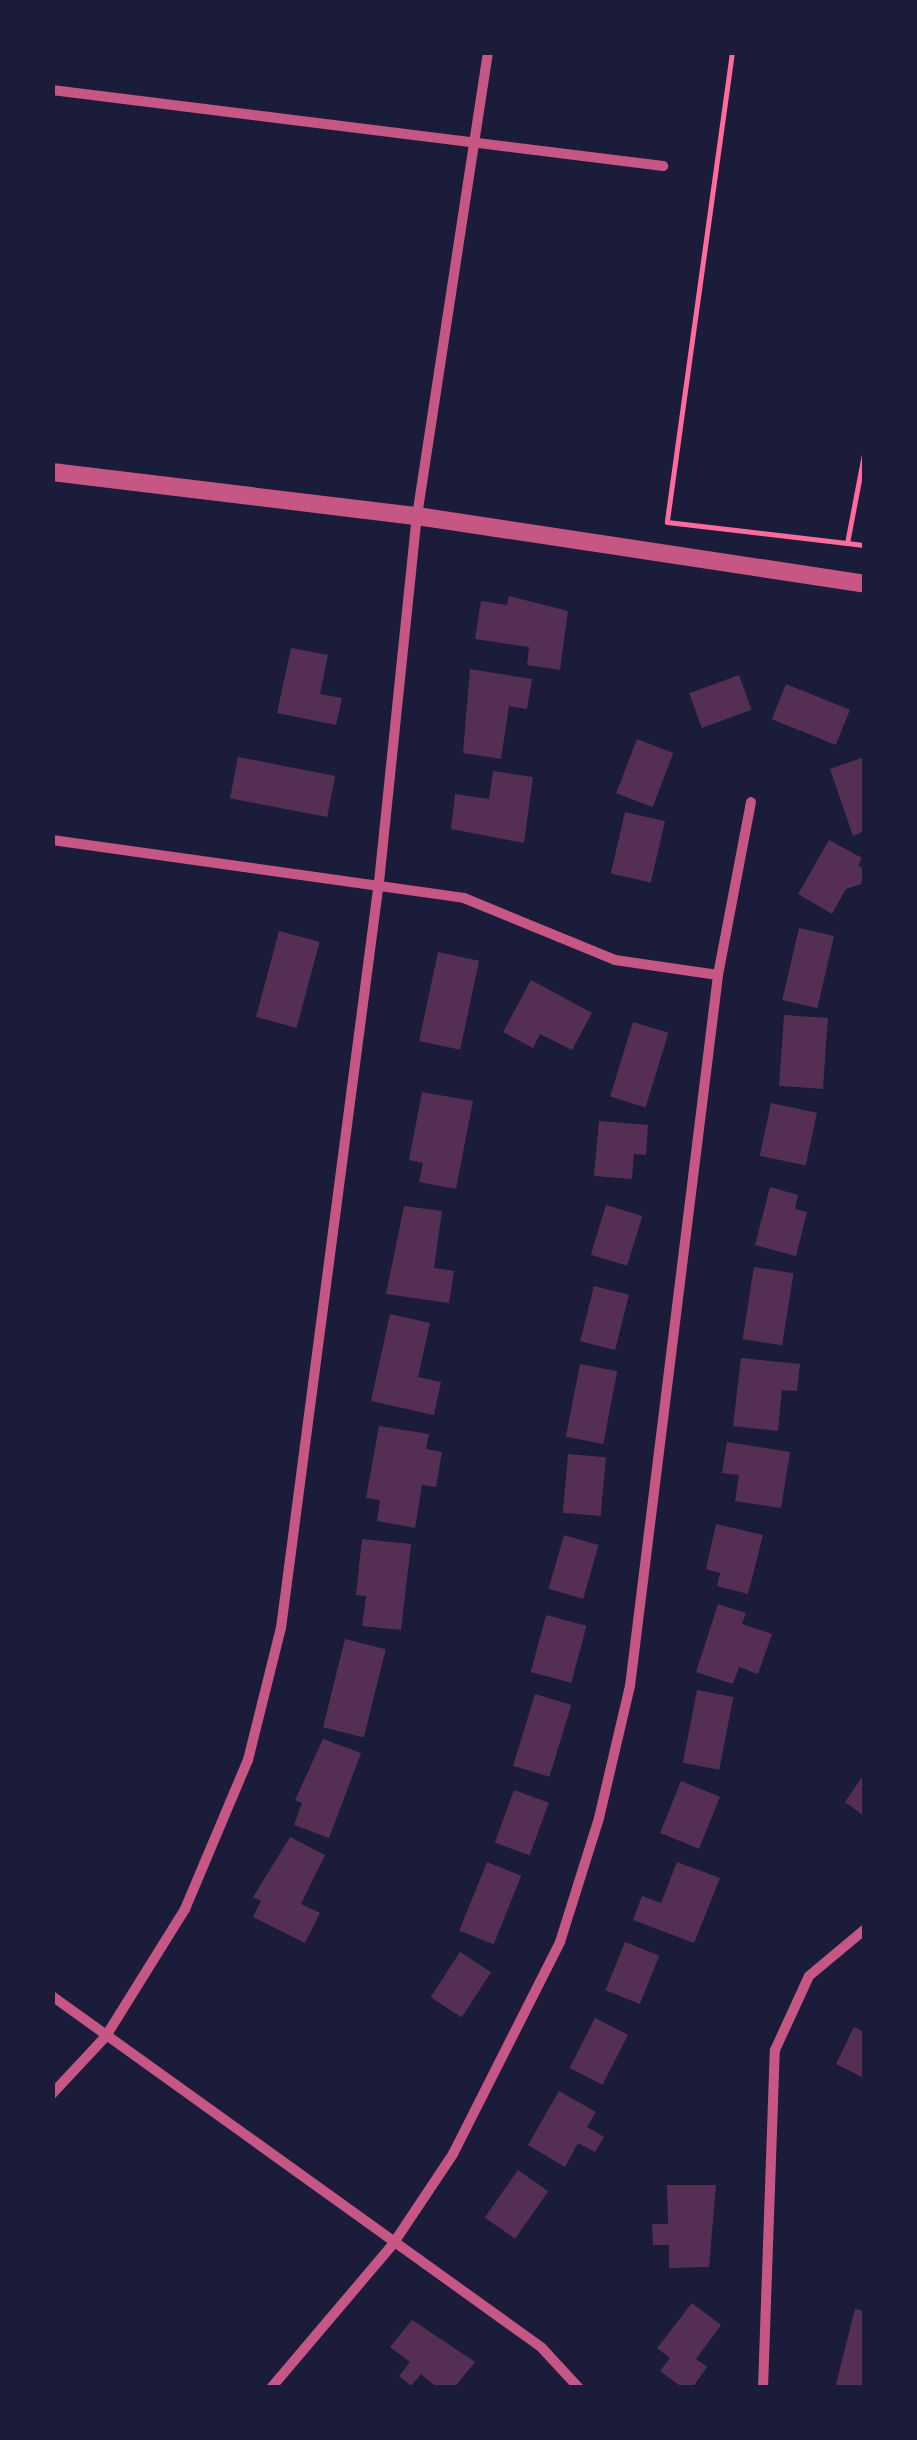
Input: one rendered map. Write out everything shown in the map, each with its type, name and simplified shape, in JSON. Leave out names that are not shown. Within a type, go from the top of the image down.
[{"type":"street","points":[[52,2094],[106,2036],[185,1909],[248,1760],[281,1628],[379,882],[417,516],[479,145],[488,52]]},
{"type":"street","points":[[52,90],[663,166]]},
{"type":"street","points":[[52,472],[417,516],[864,584]]},
{"type":"street","points":[[271,2388],[393,2244],[454,2154],[560,1942],[599,1818],[630,1686],[718,975],[751,802]]},
{"type":"street","points":[[52,840],[379,882],[464,898],[615,960],[718,975]]},
{"type":"street","points":[[763,2388],[775,2050],[808,1976],[864,1930]]},
{"type":"street","points":[[52,1996],[541,2347],[579,2388]]},
{"type":"path","points":[[732,52],[667,522],[864,545]]},
{"type":"path","points":[[846,543],[864,454]]},
{"type":"building","points":[[509,596],[568,611],[560,670],[527,665],[529,647],[475,639],[481,601],[507,605]]},
{"type":"building","points":[[291,648],[328,655],[320,694],[342,698],[336,725],[277,713]]},
{"type":"building","points":[[470,669],[532,679],[527,709],[509,706],[501,759],[463,753]]},
{"type":"building","points":[[739,675],[752,710],[702,728],[689,693]]},
{"type":"building","points":[[786,684],[850,710],[836,745],[772,719]]},
{"type":"building","points":[[637,739],[673,753],[653,807],[616,793]]},
{"type":"building","points":[[238,757],[335,776],[327,817],[230,798]]},
{"type":"building","points":[[864,757],[864,831],[853,836],[830,769]]},
{"type":"building","points":[[493,771],[533,777],[524,843],[451,829],[455,794],[489,799]]},
{"type":"building","points":[[625,812],[665,821],[651,883],[611,873]]},
{"type":"building","points":[[829,840],[862,858],[858,865],[864,869],[861,884],[846,889],[832,914],[798,894]]},
{"type":"building","points":[[799,928],[834,936],[817,1008],[782,1000]]},
{"type":"building","points":[[279,931],[320,942],[297,1028],[256,1017]]},
{"type":"building","points":[[438,952],[479,961],[460,1050],[419,1041]]},
{"type":"building","points":[[531,980],[592,1013],[572,1050],[540,1034],[533,1048],[503,1032]]},
{"type":"building","points":[[784,1015],[828,1018],[823,1089],[779,1086]]},
{"type":"building","points":[[633,1022],[668,1033],[646,1107],[610,1097]]},
{"type":"building","points":[[422,1092],[473,1101],[456,1189],[419,1182],[423,1163],[409,1160]]},
{"type":"building","points":[[771,1103],[817,1113],[806,1166],[760,1156]]},
{"type":"building","points":[[599,1121],[648,1125],[646,1155],[634,1154],[632,1179],[594,1176]]},
{"type":"building","points":[[770,1187],[798,1195],[795,1209],[807,1212],[796,1256],[755,1245]]},
{"type":"building","points":[[606,1205],[642,1216],[627,1266],[591,1255]]},
{"type":"building","points":[[404,1206],[442,1211],[434,1268],[454,1271],[449,1303],[386,1294]]},
{"type":"building","points":[[754,1267],[794,1273],[782,1345],[743,1339]]},
{"type":"building","points":[[594,1286],[629,1295],[615,1350],[580,1341]]},
{"type":"building","points":[[390,1314],[430,1323],[418,1377],[441,1382],[434,1415],[371,1401]]},
{"type":"building","points":[[741,1358],[800,1364],[797,1391],[782,1390],[778,1431],[733,1426]]},
{"type":"building","points":[[580,1364],[617,1371],[603,1444],[566,1437]]},
{"type":"building","points":[[379,1426],[429,1434],[426,1449],[442,1452],[436,1487],[422,1485],[415,1528],[377,1521],[380,1500],[366,1498]]},
{"type":"building","points":[[727,1442],[790,1452],[781,1508],[735,1501],[739,1475],[722,1473]]},
{"type":"building","points":[[568,1454],[606,1457],[601,1516],[563,1513]]},
{"type":"building","points":[[716,1524],[763,1535],[748,1594],[717,1586],[720,1573],[706,1569]]},
{"type":"building","points":[[564,1535],[599,1545],[583,1599],[549,1589]]},
{"type":"building","points":[[362,1539],[411,1544],[401,1630],[362,1626],[366,1596],[356,1595]]},
{"type":"building","points":[[718,1604],[746,1613],[742,1624],[772,1634],[758,1674],[739,1667],[733,1684],[696,1672]]},
{"type":"building","points":[[546,1615],[587,1626],[571,1683],[531,1672]]},
{"type":"building","points":[[345,1639],[386,1649],[364,1737],[323,1727]]},
{"type":"building","points":[[697,1690],[733,1697],[719,1770],[683,1763]]},
{"type":"building","points":[[535,1694],[571,1705],[549,1777],[513,1766]]},
{"type":"building","points":[[323,1739],[361,1753],[329,1838],[294,1825],[302,1803],[295,1800]]},
{"type":"building","points":[[864,1774],[864,1816],[845,1802]]},
{"type":"building","points":[[681,1781],[720,1797],[699,1849],[660,1833]]},
{"type":"building","points":[[514,1790],[549,1803],[530,1855],[495,1843]]},
{"type":"building","points":[[290,1837],[325,1855],[301,1904],[320,1913],[305,1943],[253,1917],[261,1901],[253,1897]]},
{"type":"building","points":[[487,1862],[521,1876],[494,1944],[459,1931]]},
{"type":"building","points":[[677,1862],[720,1878],[694,1943],[633,1920],[642,1896],[661,1903]]},
{"type":"building","points":[[625,1942],[659,1956],[640,2004],[606,1990]]},
{"type":"building","points":[[460,1952],[491,1972],[462,2017],[431,1997]]},
{"type":"building","points":[[595,2018],[628,2035],[603,2085],[570,2068]]},
{"type":"building","points":[[854,2027],[864,2032],[864,2078],[836,2064]]},
{"type":"building","points":[[559,2091],[596,2112],[587,2127],[604,2137],[595,2152],[578,2143],[565,2167],[528,2145]]},
{"type":"building","points":[[518,2170],[548,2191],[515,2239],[485,2218]]},
{"type":"building","points":[[667,2185],[716,2185],[709,2267],[669,2268],[669,2245],[653,2245],[652,2224],[668,2224]]},
{"type":"building","points":[[692,2303],[721,2325],[696,2359],[707,2367],[692,2388],[683,2388],[660,2371],[670,2358],[657,2348]]},
{"type":"building","points":[[855,2309],[864,2311],[864,2388],[835,2388]]},
{"type":"building","points":[[412,2320],[475,2362],[454,2388],[438,2388],[421,2374],[411,2386],[399,2376],[410,2362],[390,2347]]}]
